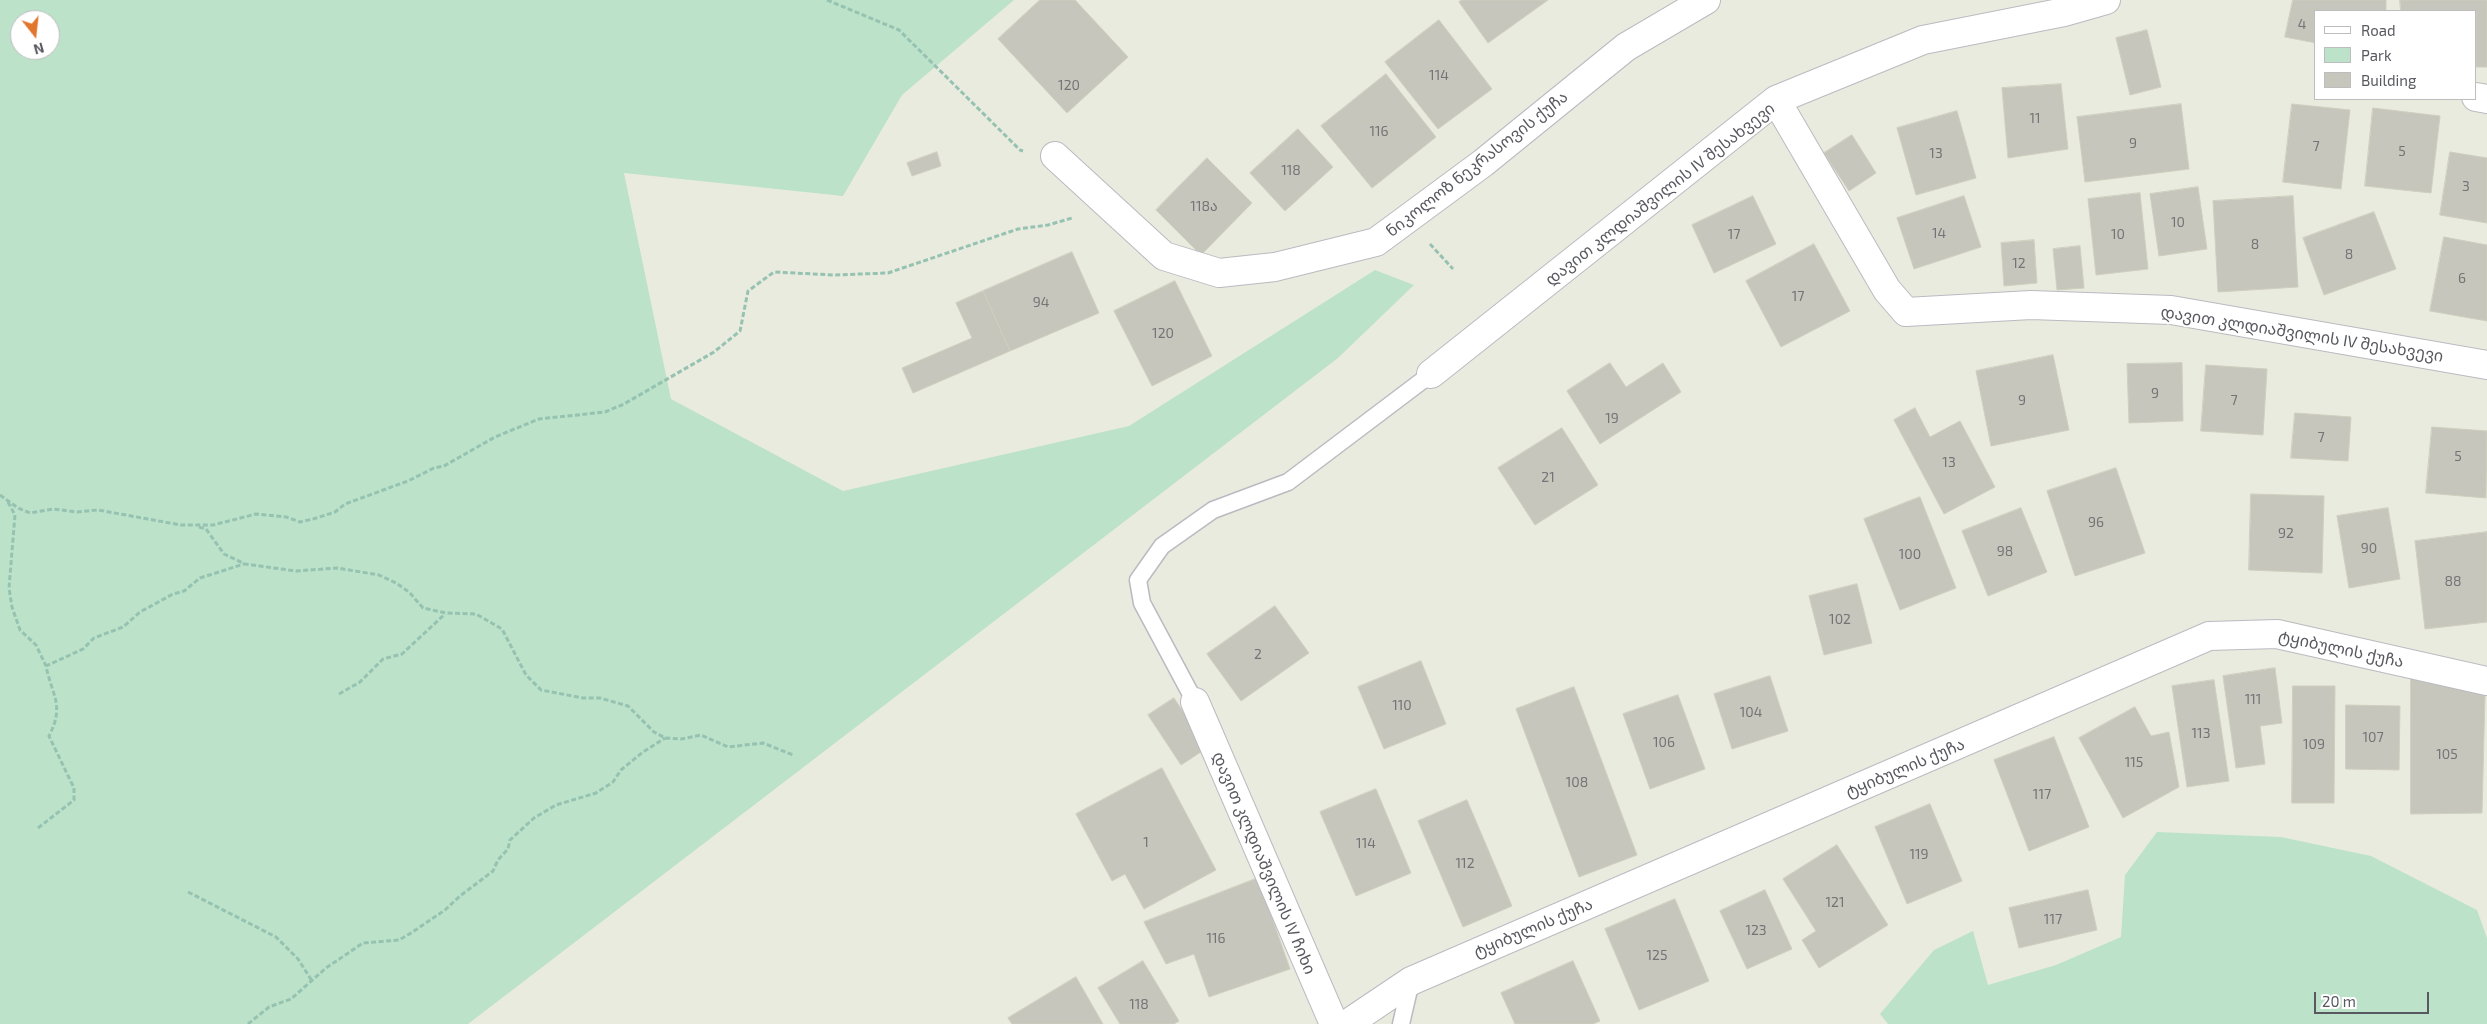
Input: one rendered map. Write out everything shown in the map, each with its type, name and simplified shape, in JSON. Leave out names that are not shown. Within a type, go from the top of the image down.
[{"type":"street","name":"ნიკოლოზ ნეკრასოვის ქუჩა","points":[[1055,156],[1164,256],[1219,273],[1275,267],[1376,242],[1483,163],[1626,47],[1706,0]]},
{"type":"street","points":[[1776,100],[1923,40],[2064,12],[2106,0]]},
{"type":"street","name":"დავით კლდიაშვილის IV შესახვევი","points":[[1431,374],[1776,100],[1887,290],[1906,312],[2031,305],[2172,310],[2487,365]]},
{"type":"street","name":"ტყიბულის ქუჩა","points":[[1347,1024],[1410,981],[2209,636],[2277,634],[2487,681]]},
{"type":"street","name":"დავით კლდიაშვილის IV ჩიხი","points":[[1195,702],[1334,1024]]},
{"type":"lane","points":[[1195,702],[1142,603],[1138,580],[1157,552],[1162,546],[1213,510],[1288,482],[1431,374]]},
{"type":"lane","points":[[1401,1024],[1410,981]]},
{"type":"path","points":[[827,0],[899,30],[1020,150],[1055,156]]},
{"type":"path","points":[[0,495],[18,508],[30,513],[53,509],[76,512],[98,510],[136,518],[152,518],[181,525],[222,524],[256,514],[286,517],[300,522],[313,519],[335,512],[345,504],[408,482],[434,468],[444,466],[495,437],[539,419],[605,412],[714,352],[740,331],[748,290],[774,272],[834,275],[888,273],[1018,229],[1048,225],[1109,206]]},
{"type":"path","points":[[6,499],[15,515],[9,588],[12,608],[20,630],[36,645],[46,666],[49,681],[56,697],[57,720],[49,736],[74,788],[74,800],[38,828]]},
{"type":"path","points":[[196,526],[206,529],[224,554],[245,564],[296,571],[337,568],[379,575],[409,592],[423,608],[446,613],[476,614],[502,629],[526,675],[541,690],[583,698],[600,698],[628,706],[654,732],[665,738],[681,740],[701,735],[728,747],[763,743],[793,755]]},
{"type":"path","points":[[46,666],[83,649],[94,638],[123,627],[140,612],[173,594],[184,591],[200,578],[245,564]]},
{"type":"path","points":[[338,694],[360,682],[383,659],[402,654],[446,613]]},
{"type":"path","points":[[248,1024],[269,1007],[291,999],[326,968],[364,943],[399,940],[430,921],[493,871],[498,860],[508,849],[510,840],[534,818],[556,805],[596,793],[613,782],[621,770],[665,738]]},
{"type":"path","points":[[188,892],[276,937],[298,959],[312,981]]},
{"type":"green space","points":[[0,0],[1014,0],[902,95],[843,196],[624,173],[671,399],[843,491],[1129,426],[1375,270],[1414,285],[1338,358],[468,1024],[0,1024]]},
{"type":"green space","points":[[2157,832],[2281,837],[2371,856],[2477,910],[2487,938],[2487,1024],[1888,1024],[1880,1014],[1934,950],[1973,931],[1988,985],[2056,965],[2121,937],[2125,875]]},
{"type":"building","points":[[1040,0],[1075,0],[1128,57],[1067,113],[998,39]]},
{"type":"building","points":[[1462,0],[1548,0],[1488,43],[1459,2]]},
{"type":"building","points":[[2293,0],[2386,0],[2386,10],[2314,10],[2314,43],[2285,37]]},
{"type":"building","points":[[2400,0],[2487,0],[2487,67],[2477,67],[2477,10],[2401,10]]},
{"type":"building","points":[[1439,20],[1492,89],[1438,129],[1385,62]]},
{"type":"building","points":[[2147,30],[2161,87],[2130,95],[2116,38]]},
{"type":"building","points":[[1386,74],[1436,137],[1372,188],[1321,126]]},
{"type":"building","points":[[2061,84],[2068,149],[2008,158],[2002,88]]},
{"type":"building","points":[[2181,104],[2189,169],[2085,182],[2077,117]]},
{"type":"building","points":[[2292,104],[2350,110],[2341,189],[2283,182]]},
{"type":"building","points":[[2373,108],[2440,116],[2431,193],[2365,186]]},
{"type":"building","points":[[1957,111],[1976,178],[1916,195],[1897,128]]},
{"type":"building","points":[[1298,129],[1333,167],[1285,211],[1250,173]]},
{"type":"building","points":[[1852,135],[1876,173],[1849,191],[1824,153]]},
{"type":"building","points":[[937,152],[941,166],[912,176],[907,163]]},
{"type":"building","points":[[2450,152],[2487,158],[2487,223],[2440,215]]},
{"type":"building","points":[[1207,158],[1252,203],[1201,255],[1156,210]]},
{"type":"building","points":[[2198,187],[2207,249],[2159,256],[2150,194]]},
{"type":"building","points":[[2140,193],[2148,269],[2096,275],[2088,199]]},
{"type":"building","points":[[1753,196],[1776,244],[1714,273],[1692,225]]},
{"type":"building","points":[[1964,196],[1981,247],[1914,269],[1897,218]]},
{"type":"building","points":[[2293,196],[2298,287],[2218,292],[2213,201]]},
{"type":"building","points":[[2374,212],[2396,269],[2324,295],[2303,238]]},
{"type":"building","points":[[2444,237],[2487,245],[2487,321],[2430,311]]},
{"type":"building","points":[[2034,240],[2037,283],[2004,286],[2001,243]]},
{"type":"building","points":[[1814,244],[1850,311],[1781,347],[1746,281]]},
{"type":"building","points":[[2080,246],[2084,288],[2057,290],[2053,249]]},
{"type":"building","points":[[1072,252],[1099,313],[1010,351],[983,291]]},
{"type":"building","points":[[1175,281],[1212,356],[1152,386],[1114,311]]},
{"type":"building","points":[[983,291],[1010,351],[913,393],[902,368],[972,338],[956,303]]},
{"type":"building","points":[[2053,355],[2069,430],[1991,446],[1976,371]]},
{"type":"building","points":[[1610,363],[1626,387],[1663,363],[1681,392],[1600,444],[1567,391]]},
{"type":"building","points":[[2182,363],[2183,421],[2129,423],[2127,364]]},
{"type":"building","points":[[2206,365],[2267,369],[2263,435],[2201,431]]},
{"type":"building","points":[[1915,408],[1930,437],[1960,421],[1995,487],[1944,514],[1894,420]]},
{"type":"building","points":[[2295,413],[2351,417],[2348,461],[2291,458]]},
{"type":"building","points":[[2432,427],[2487,431],[2486,498],[2426,493]]},
{"type":"building","points":[[1562,428],[1598,485],[1535,525],[1498,468]]},
{"type":"building","points":[[2116,468],[2145,553],[2075,576],[2047,491]]},
{"type":"building","points":[[2251,494],[2324,496],[2322,573],[2249,570]]},
{"type":"building","points":[[1920,497],[1956,588],[1900,610],[1864,519]]},
{"type":"building","points":[[2021,508],[2047,572],[1988,596],[1962,531]]},
{"type":"building","points":[[2388,508],[2400,579],[2349,588],[2337,516]]},
{"type":"building","points":[[2487,532],[2487,622],[2425,629],[2415,541]]},
{"type":"building","points":[[1857,584],[1872,643],[1824,655],[1809,596]]},
{"type":"building","points":[[1275,606],[1309,653],[1241,701],[1207,654]]},
{"type":"building","points":[[1421,661],[1446,724],[1384,749],[1358,687]]},
{"type":"building","points":[[2275,668],[2282,723],[2260,726],[2265,764],[2236,768],[2223,676]]},
{"type":"building","points":[[1770,676],[1788,731],[1732,749],[1714,694]]},
{"type":"building","points":[[2411,678],[2485,695],[2482,813],[2411,814]]},
{"type":"building","points":[[2214,680],[2229,781],[2187,787],[2172,686]]},
{"type":"building","points":[[2293,686],[2335,686],[2334,803],[2292,803]]},
{"type":"building","points":[[1574,687],[1637,855],[1579,877],[1516,709]]},
{"type":"building","points":[[1678,695],[1705,769],[1650,789],[1623,714]]},
{"type":"building","points":[[1174,698],[1207,748],[1181,765],[1148,715]]},
{"type":"building","points":[[2346,705],[2400,706],[2399,770],[2346,769]]},
{"type":"building","points":[[2135,707],[2151,736],[2169,732],[2179,787],[2123,818],[2079,738]]},
{"type":"building","points":[[2054,737],[2089,827],[2029,851],[1994,760]]},
{"type":"building","points":[[1162,768],[1216,870],[1144,909],[1125,874],[1112,881],[1076,814]]},
{"type":"building","points":[[1376,789],[1411,873],[1356,896],[1320,812]]},
{"type":"building","points":[[1467,800],[1512,906],[1463,927],[1418,821]]},
{"type":"building","points":[[1930,804],[1962,881],[1907,904],[1875,827]]},
{"type":"building","points":[[1837,845],[1888,925],[1819,968],[1802,940],[1816,931],[1783,879]]},
{"type":"building","points":[[1258,878],[1290,969],[1209,997],[1194,954],[1166,964],[1144,922]]},
{"type":"building","points":[[1765,890],[1792,949],[1747,969],[1720,911]]},
{"type":"building","points":[[2088,890],[2097,930],[2019,948],[2009,908]]},
{"type":"building","points":[[1675,899],[1709,981],[1639,1010],[1605,929]]},
{"type":"building","points":[[1143,961],[1179,1021],[1174,1024],[1120,1024],[1098,988]]},
{"type":"building","points":[[1573,961],[1600,1021],[1593,1024],[1515,1024],[1501,993]]},
{"type":"building","points":[[1076,977],[1103,1024],[1012,1024],[1008,1018]]}]
